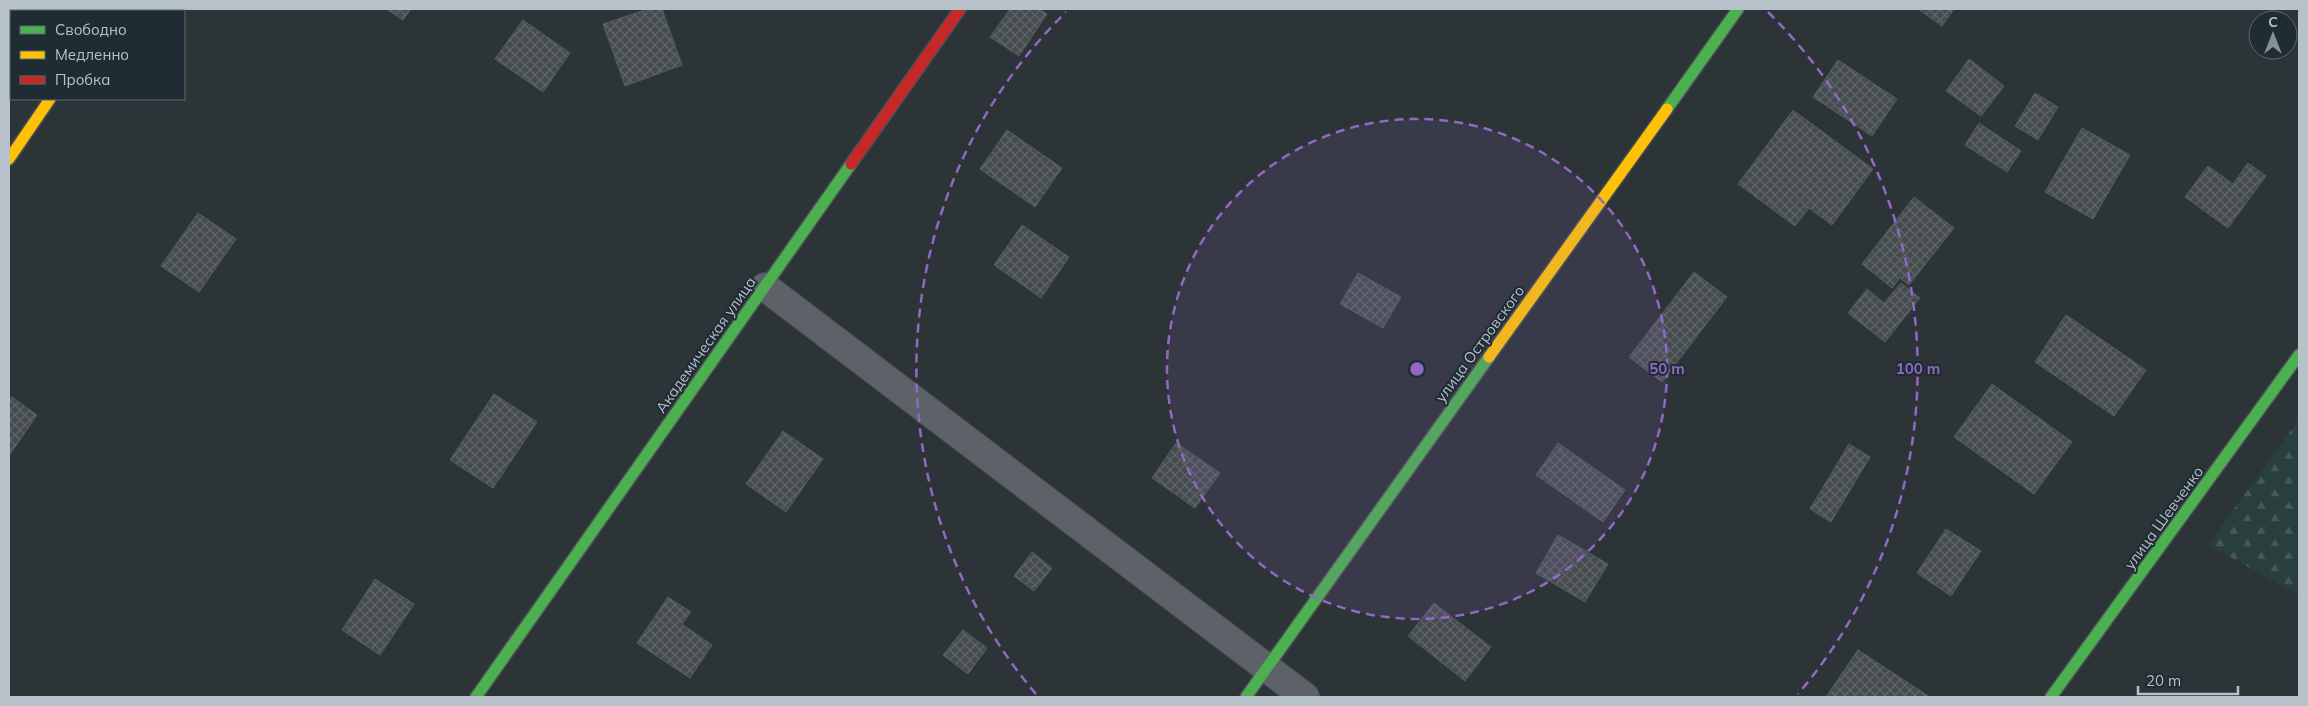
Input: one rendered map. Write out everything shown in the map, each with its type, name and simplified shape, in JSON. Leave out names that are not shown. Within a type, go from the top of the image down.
[{"type":"street","name":"Академическая улица","points":[[476,697],[960,9]]},
{"type":"street","name":"улица Островского","points":[[1246,697],[1738,9]]},
{"type":"street","points":[[9,159],[49,100]]},
{"type":"street","points":[[765,287],[1305,697]]},
{"type":"street","name":"улица Шевченко","points":[[2051,697],[2299,355]]},
{"type":"green space","points":[[2299,419],[2299,595],[2208,545]]},
{"type":"building","points":[[386,9],[411,9],[403,20]]},
{"type":"building","points":[[648,9],[662,9],[682,65],[625,86],[603,24]]},
{"type":"building","points":[[1010,9],[1039,9],[1047,14],[1019,56],[990,37]]},
{"type":"building","points":[[1918,9],[1954,9],[1942,26]]},
{"type":"building","points":[[523,20],[570,53],[543,92],[495,59]]},
{"type":"building","points":[[1969,59],[2004,86],[1981,116],[1946,91]]},
{"type":"building","points":[[1838,60],[1897,99],[1872,136],[1813,97]]},
{"type":"building","points":[[2035,93],[2058,107],[2038,140],[2015,126]]},
{"type":"building","points":[[1793,110],[1873,169],[1832,225],[1809,208],[1795,226],[1738,184]]},
{"type":"building","points":[[1979,123],[2021,151],[2007,172],[1965,145]]},
{"type":"building","points":[[2082,128],[2130,155],[2093,219],[2045,192]]},
{"type":"building","points":[[1007,130],[1062,168],[1035,207],[980,169]]},
{"type":"building","points":[[2248,163],[2266,176],[2228,228],[2185,197],[2208,166],[2233,184]]},
{"type":"building","points":[[1914,197],[1954,228],[1909,285],[1900,278],[1892,288],[1862,264]]},
{"type":"building","points":[[198,213],[236,239],[199,292],[161,266]]},
{"type":"building","points":[[1022,225],[1069,257],[1041,298],[994,265]]},
{"type":"building","points":[[1694,272],[1727,297],[1662,382],[1629,357]]},
{"type":"building","points":[[1358,273],[1401,297],[1383,328],[1340,304]]},
{"type":"building","points":[[1901,283],[1920,298],[1885,342],[1848,313],[1867,289],[1884,303]]},
{"type":"building","points":[[2066,315],[2146,370],[2114,416],[2035,362]]},
{"type":"building","points":[[1992,384],[2072,442],[2034,494],[1954,437]]},
{"type":"building","points":[[494,394],[537,422],[493,488],[450,460]]},
{"type":"building","points":[[12,397],[37,415],[9,456],[9,402]]},
{"type":"building","points":[[783,431],[823,459],[786,512],[746,484]]},
{"type":"building","points":[[1176,443],[1220,473],[1195,508],[1152,478]]},
{"type":"building","points":[[1558,443],[1625,490],[1603,522],[1536,475]]},
{"type":"building","points":[[1849,444],[1870,457],[1831,522],[1810,509]]},
{"type":"building","points":[[1946,529],[1981,551],[1951,596],[1917,573]]},
{"type":"building","points":[[1558,535],[1608,564],[1585,602],[1536,573]]},
{"type":"building","points":[[1032,552],[1052,568],[1034,591],[1014,576]]},
{"type":"building","points":[[375,579],[414,604],[380,655],[342,630]]},
{"type":"building","points":[[668,597],[691,612],[682,624],[712,645],[690,678],[637,643]]},
{"type":"building","points":[[1434,603],[1491,647],[1465,681],[1408,636]]},
{"type":"building","points":[[963,630],[987,648],[968,674],[943,655]]},
{"type":"building","points":[[1858,650],[1930,697],[1826,697]]},
{"type":"traffic: fast","points":[[1667,109],[1738,9]]},
{"type":"traffic: fast","points":[[476,697],[851,164]]},
{"type":"traffic: fast","points":[[2051,697],[2299,355]]},
{"type":"traffic: fast","points":[[1246,697],[1489,357]]},
{"type":"traffic: slow","points":[[9,159],[49,100]]},
{"type":"traffic: slow","points":[[1489,357],[1667,109]]},
{"type":"traffic: jam","points":[[851,164],[960,9]]}]
